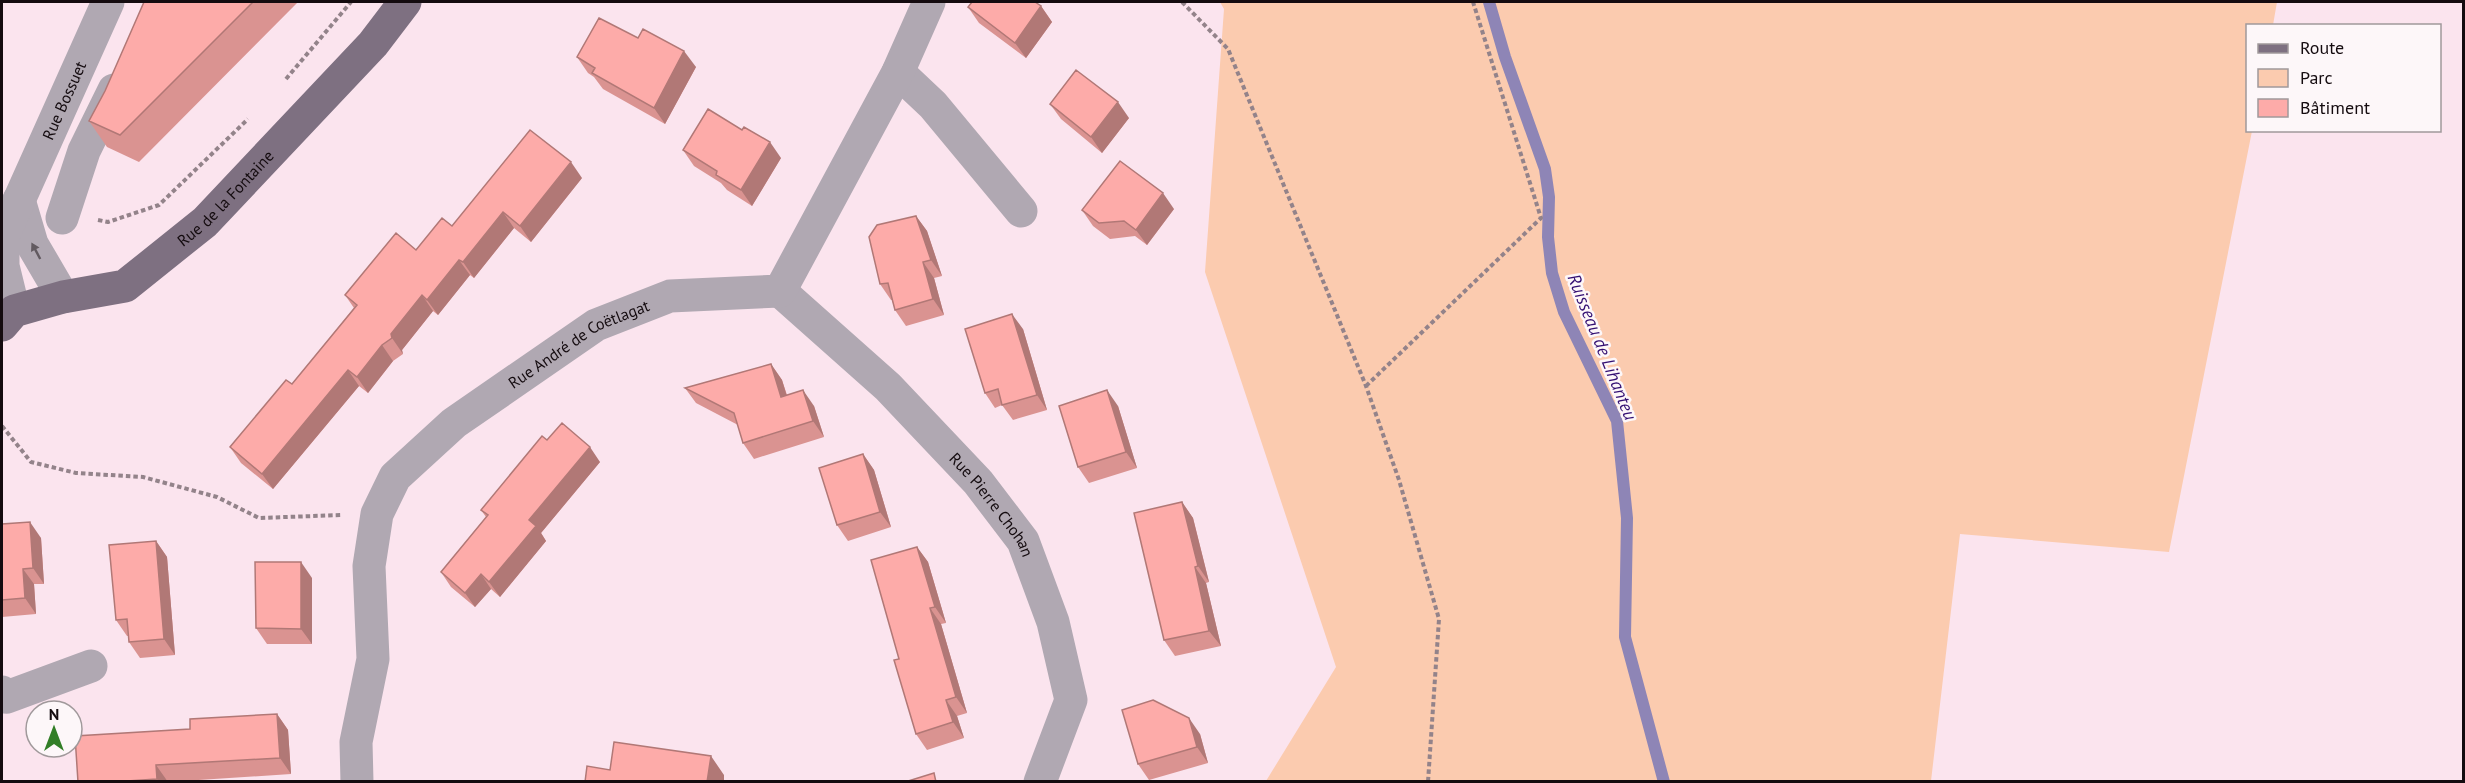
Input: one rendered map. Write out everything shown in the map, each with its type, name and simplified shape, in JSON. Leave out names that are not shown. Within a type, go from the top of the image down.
[{"type":"main road","name":"Rue de la Fontaine","points":[[8,318],[63,297],[125,286],[205,222],[373,44],[405,2]]},
{"type":"street","name":"Rue Bossuet","points":[[8,318],[3,266],[3,236],[108,2]]},
{"type":"street","points":[[780,291],[898,72],[929,2]]},
{"type":"street","points":[[62,218],[84,151],[106,110],[128,58]]},
{"type":"street","points":[[898,72],[933,105],[1021,211]]},
{"type":"street","points":[[19,200],[32,244],[63,297]]},
{"type":"street","name":"Rue André de Coëtlagat","points":[[357,782],[356,742],[373,658],[369,566],[377,514],[395,477],[454,423],[596,325],[670,296],[780,291]]},
{"type":"street","name":"Rue Pierre Chohan","points":[[780,291],[888,387],[978,482],[1023,541],[1053,622],[1071,700],[1040,782]]},
{"type":"street","points":[[2,692],[8,697],[91,666]]},
{"type":"path","points":[[284,81],[351,2]]},
{"type":"path","points":[[1182,2],[1228,49],[1366,386],[1399,480],[1439,619],[1428,782]]},
{"type":"path","points":[[1366,386],[1541,218],[1473,2]]},
{"type":"path","points":[[62,218],[73,214],[108,222],[159,205],[252,115]]},
{"type":"path","points":[[2,426],[31,462],[76,473],[143,477],[217,496],[259,518],[377,514]]},
{"type":"green space","points":[[1220,2],[2277,2],[2273,24],[2246,24],[2246,132],[2252,132],[2169,552],[1960,534],[1931,781],[1266,781],[1336,667],[1205,272],[1224,9]]},
{"type":"building","points":[[144,2],[253,2],[120,135],[89,121],[105,91]]},
{"type":"building","points":[[972,2],[1035,2],[1041,6],[1015,43],[968,7]]},
{"type":"building","points":[[599,18],[638,38],[643,29],[684,51],[654,108],[592,73],[595,68],[577,57]]},
{"type":"building","points":[[1076,70],[1118,102],[1091,137],[1050,104]]},
{"type":"building","points":[[708,109],[742,130],[744,127],[770,142],[741,190],[716,175],[717,171],[683,150]]},
{"type":"building","points":[[530,130],[571,162],[520,226],[503,212],[463,262],[459,260],[427,300],[422,295],[391,334],[392,338],[382,345],[357,377],[348,370],[262,474],[230,447],[286,380],[292,384],[357,305],[345,295],[396,233],[416,250],[442,218],[452,226]]},
{"type":"building","points":[[1120,161],[1163,193],[1136,230],[1124,221],[1099,223],[1082,210]]},
{"type":"building","points":[[916,216],[931,260],[923,262],[933,299],[895,310],[888,283],[880,284],[869,237],[877,225]]},
{"type":"building","points":[[1012,314],[1037,395],[1002,405],[998,389],[985,393],[965,329]]},
{"type":"building","points":[[771,364],[781,397],[803,390],[813,421],[743,443],[734,413],[685,388]]},
{"type":"building","points":[[1107,390],[1126,452],[1078,467],[1059,406]]},
{"type":"building","points":[[562,423],[590,447],[529,520],[536,526],[489,582],[481,574],[465,593],[441,572],[488,515],[481,510],[542,436],[547,440]]},
{"type":"building","points":[[863,454],[880,512],[837,525],[819,468]]},
{"type":"building","points":[[1182,502],[1198,566],[1195,567],[1209,631],[1164,640],[1134,513]]},
{"type":"building","points":[[30,522],[33,568],[23,569],[25,598],[2,600],[2,524]]},
{"type":"building","points":[[156,541],[164,639],[129,642],[127,619],[116,620],[109,545]]},
{"type":"building","points":[[917,547],[935,607],[930,608],[956,697],[946,700],[953,722],[916,734],[894,660],[899,659],[871,560]]},
{"type":"building","points":[[255,562],[301,562],[301,629],[256,628]]},
{"type":"building","points":[[1153,700],[1189,718],[1197,747],[1138,764],[1122,710]]},
{"type":"building","points":[[277,714],[280,758],[156,765],[157,779],[78,782],[76,759],[84,759],[84,735],[190,729],[190,719]]},
{"type":"building","points":[[614,742],[711,756],[707,782],[585,782],[587,766],[610,770]]},
{"type":"building","points":[[934,773],[936,782],[905,782]]},
{"type":"waterway","name":"Ruisseau de Lihanteu","points":[[1489,2],[1505,57],[1545,169],[1549,197],[1548,237],[1552,273],[1564,312],[1617,421],[1627,518],[1625,637],[1664,782]]}]
